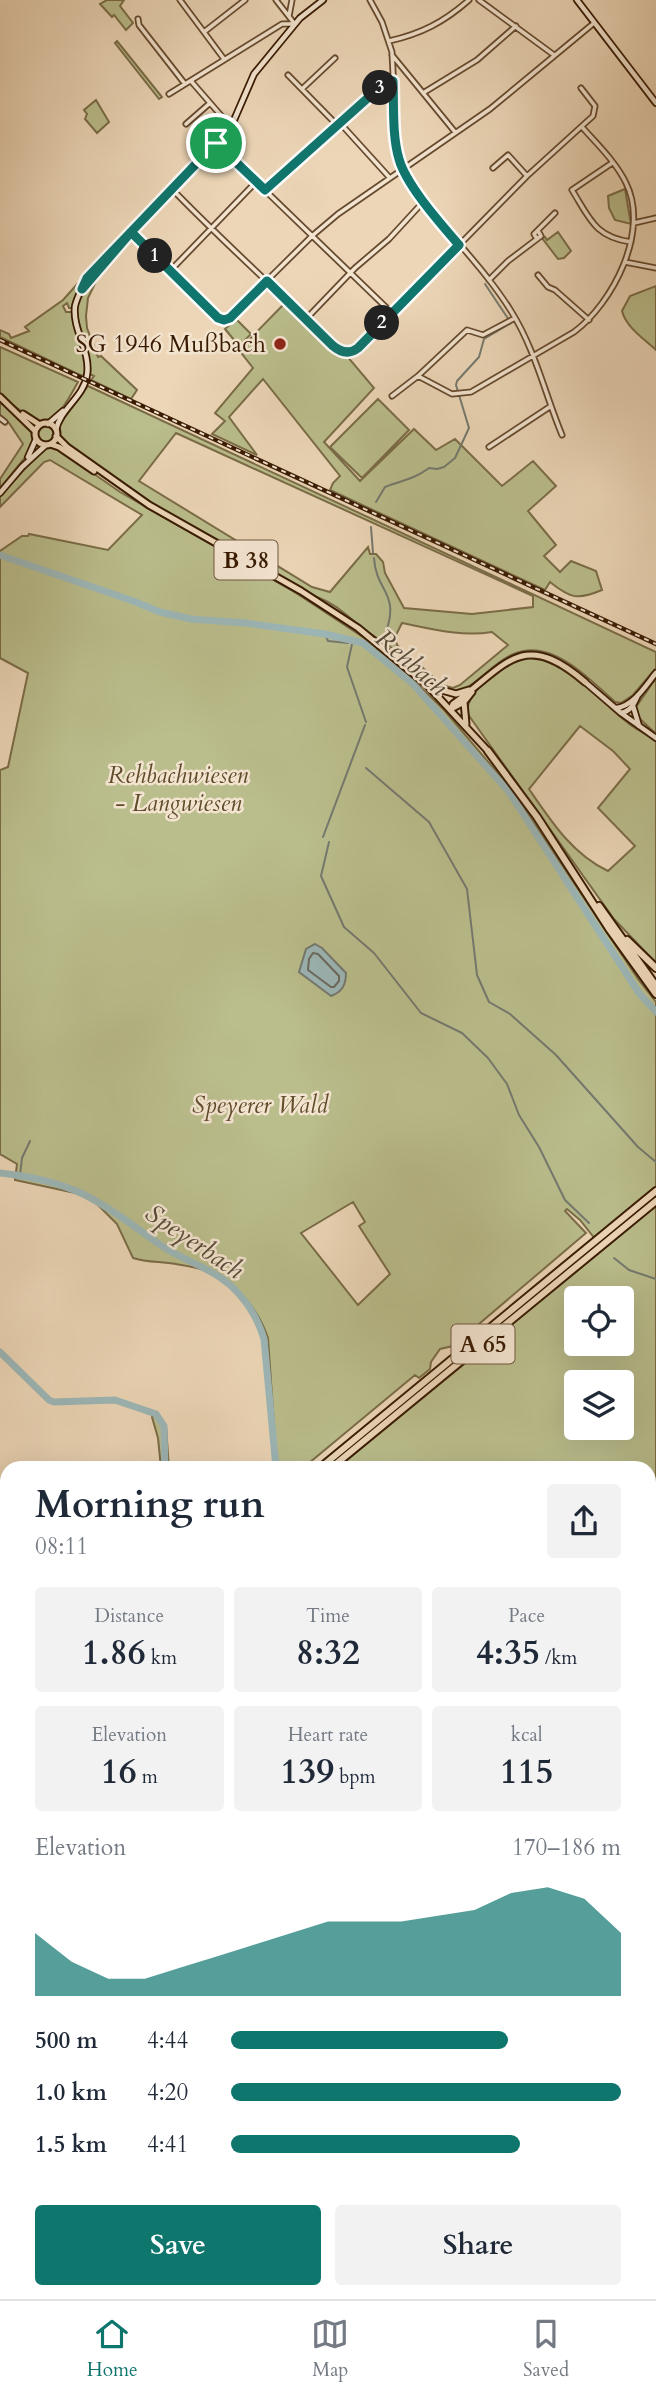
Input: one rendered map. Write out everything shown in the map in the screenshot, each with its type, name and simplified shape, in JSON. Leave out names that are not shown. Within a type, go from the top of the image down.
[{"type":"highway","name":"B 38","points":[[488,751],[611,923]]},
{"type":"highway","points":[[556,848],[656,994]]},
{"type":"highway","points":[[611,923],[656,968]]},
{"type":"highway","points":[[611,923],[656,986]]},
{"type":"highway","name":"A 65","points":[[643,1207],[656,1191]]},
{"type":"highway","name":"A 65","points":[[329,1461],[643,1207],[656,1200]]},
{"type":"highway","name":"A 65","points":[[339,1461],[632,1216]]},
{"type":"main road","points":[[0,397],[40,425],[48,424],[56,433],[48,444],[41,444],[36,439],[35,431],[9,404]]},
{"type":"main road","points":[[35,431],[40,425]]},
{"type":"main road","name":"B 38","points":[[56,433],[63,444],[132,495]]},
{"type":"main road","name":"B 38","points":[[48,444],[59,447],[132,495],[331,610],[427,685],[488,751]]},
{"type":"main road","points":[[451,709],[453,704],[509,661],[533,654],[561,662],[585,682]]},
{"type":"main road","name":"B 38","points":[[427,685],[456,694],[475,688]]},
{"type":"main road","points":[[451,709],[464,702],[475,688]]},
{"type":"main road","points":[[464,702],[467,727]]},
{"type":"street","points":[[180,0],[224,60]]},
{"type":"street","points":[[204,32],[245,0]]},
{"type":"street","points":[[276,0],[295,24]]},
{"type":"street","points":[[289,16],[292,0]]},
{"type":"street","points":[[56,433],[59,422],[84,387],[87,373],[87,360],[75,316],[82,289],[96,270],[231,127],[252,77],[295,24],[323,0]]},
{"type":"street","points":[[370,0],[389,41],[392,55],[397,151],[402,168],[424,201],[489,280],[533,357],[562,435]]},
{"type":"street","points":[[389,41],[430,29],[450,17],[469,0]]},
{"type":"street","points":[[479,0],[554,55]]},
{"type":"street","points":[[577,0],[656,103]]},
{"type":"street","points":[[138,19],[139,25],[185,84]]},
{"type":"street","points":[[131,232],[218,318],[230,318],[312,236],[345,208],[500,102],[594,23]]},
{"type":"street","points":[[169,94],[282,24],[295,24]]},
{"type":"street","points":[[423,93],[483,55],[516,26]]},
{"type":"street","points":[[392,55],[455,133]]},
{"type":"street","points":[[302,89],[335,58]]},
{"type":"street","points":[[288,75],[389,177]]},
{"type":"street","points":[[191,80],[231,127]]},
{"type":"street","points":[[265,190],[379,88],[393,81]]},
{"type":"street","points":[[172,189],[337,349],[350,352],[358,348],[527,176],[593,117],[596,108],[581,88]]},
{"type":"street","points":[[186,124],[210,103]]},
{"type":"street","points":[[418,376],[447,392],[460,395],[471,392],[573,332],[599,308],[625,262],[634,223],[632,201],[627,184],[582,127]]},
{"type":"street","points":[[216,143],[392,313]]},
{"type":"street","points":[[493,168],[508,155],[527,176]]},
{"type":"street","points":[[612,163],[572,190],[600,231],[613,239],[631,242]]},
{"type":"street","points":[[170,271],[256,182]]},
{"type":"street","points":[[306,319],[389,239],[424,201]]},
{"type":"street","points":[[489,280],[508,261],[537,239],[534,234],[555,212]]},
{"type":"street","points":[[634,223],[656,218]]},
{"type":"street","points":[[625,262],[656,268]]},
{"type":"street","points":[[538,275],[589,320]]},
{"type":"street","points":[[392,396],[418,376],[465,331],[483,335],[512,320]]},
{"type":"street","points":[[48,424],[74,401]]},
{"type":"street","points":[[489,447],[551,406]]},
{"type":"street","points":[[0,418],[5,422]]},
{"type":"street","points":[[22,467],[36,439]]},
{"type":"street","points":[[0,493],[22,467],[48,444]]},
{"type":"street","points":[[585,682],[615,708],[627,712],[656,673]]},
{"type":"street","points":[[621,710],[639,695]]},
{"type":"street","points":[[633,706],[639,727]]},
{"type":"street","points":[[621,710],[656,738]]},
{"type":"green space","points":[[107,0],[124,0],[120,6],[133,23],[126,30],[114,15],[112,17],[100,4]]},
{"type":"green space","points":[[117,41],[162,97],[159,99],[115,43]]},
{"type":"green space","points":[[96,100],[109,122],[97,133],[85,119],[87,114],[84,110]]},
{"type":"green space","points":[[625,189],[631,224],[615,220],[609,208],[608,196]]},
{"type":"green space","points":[[558,232],[571,251],[564,258],[558,259],[542,238],[547,240]]},
{"type":"green space","points":[[96,263],[86,277],[73,308],[69,308],[67,303],[63,306],[66,312],[73,312],[85,359],[85,376],[0,337],[0,330],[11,338],[29,331],[25,327],[63,300]]},
{"type":"green space","points":[[100,273],[88,298],[87,328],[98,357],[101,356],[137,390],[131,399],[91,380],[94,376],[90,374],[88,353],[77,313],[82,293]]},
{"type":"green space","points":[[656,286],[656,350],[631,327],[622,311],[630,296]]},
{"type":"green space","points":[[285,303],[332,350],[347,356],[374,388],[324,442],[360,481],[414,429],[436,450],[455,439],[502,486],[533,461],[556,486],[528,511],[556,545],[544,556],[560,572],[571,561],[596,571],[602,590],[575,596],[550,582],[545,590],[330,490],[340,476],[263,379],[229,417],[257,455],[212,434],[225,421],[215,413],[253,368],[239,350]]},
{"type":"green space","points":[[236,319],[251,334],[239,346],[225,329]]},
{"type":"green space","points":[[0,347],[78,382],[52,419],[45,422],[37,420],[0,395]]},
{"type":"green space","points":[[88,386],[656,652],[656,668],[633,695],[621,703],[615,702],[569,663],[551,654],[533,650],[517,653],[503,660],[469,686],[458,691],[442,688],[331,603],[132,492],[59,439],[60,424]],"holes":[[[176,433],[533,596],[533,607],[472,614],[404,608],[385,573],[383,562],[376,554],[370,554],[368,547],[330,592],[312,587],[139,481]],[[402,623],[458,633],[492,632],[508,645],[453,688],[442,685],[397,645],[395,637]]]},
{"type":"green space","points":[[378,399],[409,430],[362,478],[330,447]]},
{"type":"green space","points":[[0,402],[24,422],[33,441],[32,449],[0,488],[0,479],[23,444],[9,423],[0,416]]},
{"type":"green space","points":[[46,426],[52,428],[52,440],[46,442],[40,440],[38,434],[40,428]]},
{"type":"green space","points":[[49,446],[58,449],[120,492],[296,593],[384,651],[444,710],[512,790],[656,1002],[656,1461],[346,1461],[603,1249],[580,1220],[567,1209],[565,1211],[586,1233],[453,1346],[440,1349],[431,1362],[430,1369],[419,1378],[415,1375],[311,1461],[277,1461],[268,1338],[255,1311],[242,1294],[226,1280],[209,1271],[133,1258],[117,1224],[89,1196],[15,1180],[17,1164],[0,1154],[0,770],[8,767],[28,673],[0,658],[0,551],[29,534],[108,550],[142,515],[50,460],[44,462],[0,507],[0,496],[44,448]],"holes":[[[353,1202],[365,1222],[359,1226],[390,1274],[358,1305],[301,1233]]]},
{"type":"green space","points":[[532,657],[560,666],[585,684],[620,717],[656,740],[656,963],[614,919],[467,713],[474,694],[482,685],[501,669]],"holes":[[[580,726],[613,751],[630,769],[598,808],[635,846],[608,871],[573,846],[554,825],[529,789]]]},
{"type":"green space","points":[[656,678],[656,734],[638,717],[636,707]]},
{"type":"green space","points":[[157,1412],[166,1426],[168,1461],[160,1461],[152,1417]]},
{"type":"water","points":[[315,944],[346,973],[343,987],[331,996],[299,972],[306,949]]},
{"type":"waterway","points":[[376,502],[385,487],[429,468],[444,467],[455,458],[469,428],[457,381],[479,357],[484,339],[511,323],[485,284]]},
{"type":"waterway","points":[[371,527],[373,553]]},
{"type":"waterway","name":"Rehbach","points":[[0,555],[160,612],[191,619],[325,634],[363,643],[412,683],[509,792],[639,993],[656,1012]]},
{"type":"waterway","points":[[374,558],[379,579],[389,601],[389,621],[385,635]]},
{"type":"waterway","points":[[325,634],[328,641],[348,643]]},
{"type":"waterway","points":[[352,644],[347,667],[366,722]]},
{"type":"waterway","name":"Rehbach","points":[[375,652],[378,648]]},
{"type":"waterway","points":[[323,837],[365,725]]},
{"type":"waterway","points":[[366,768],[429,822],[467,889],[477,975],[489,1002],[510,1014],[556,1055],[638,1147],[656,1162]]},
{"type":"waterway","points":[[329,842],[321,876],[344,927],[374,953],[421,1013],[462,1033],[488,1058],[507,1084],[519,1115],[539,1147],[565,1200],[589,1223]]},
{"type":"waterway","points":[[20,1175],[22,1158],[30,1141]]},
{"type":"waterway","name":"Speyerbach","points":[[0,1173],[43,1180],[83,1194],[115,1212],[165,1248],[222,1279],[238,1293],[251,1310],[264,1339],[275,1461]]},
{"type":"waterway","points":[[614,1258],[629,1270],[656,1279]]},
{"type":"waterway","points":[[0,1352],[54,1402],[115,1400],[156,1414],[164,1426],[165,1461]]},
{"type":"railway","points":[[0,340],[656,644]]},
{"type":"place","name":"SG 1946 Mußbach","points":[[280,344]]},
{"type":"route","points":[[216,143],[131,232],[96,270],[82,289],[87,278],[131,232],[218,318],[230,318],[267,281],[332,345],[341,351],[350,352],[355,351],[459,245],[400,163],[393,81],[379,88],[265,190],[216,143]]},
{"type":"park label","name":"Rehbachwiesen - Langwiesen","points":[[178,789]]},
{"type":"park label","name":"Speyerer Wald","points":[[260,1105]]}]
